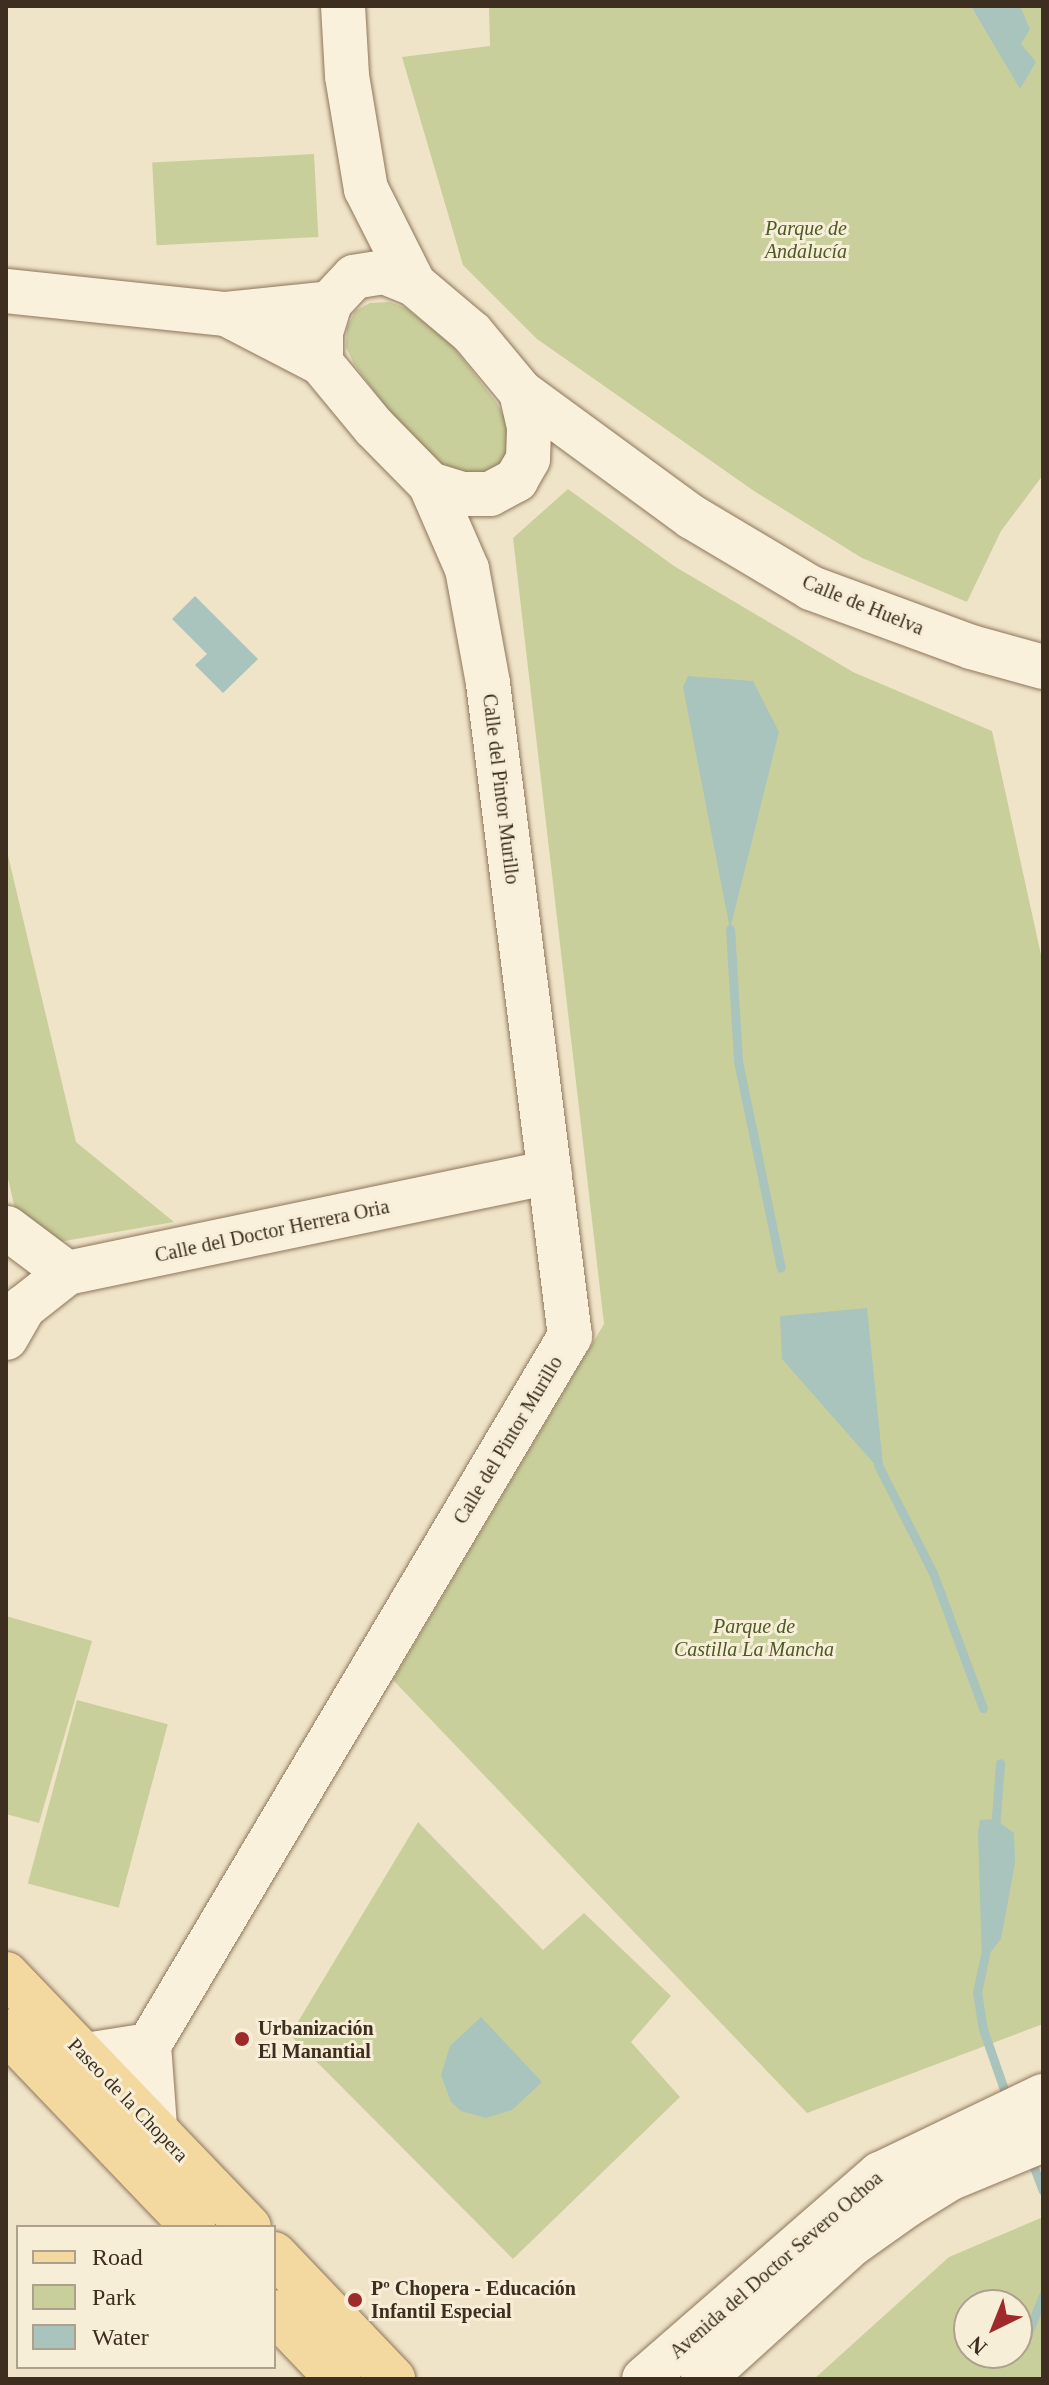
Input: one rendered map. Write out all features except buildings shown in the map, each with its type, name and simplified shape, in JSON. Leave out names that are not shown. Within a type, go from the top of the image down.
[{"type":"main road","name":"Paseo de la Chopera","points":[[6,1974],[247,2225]]},
{"type":"main road","name":"Paseo de la Chopera","points":[[6,2031],[191,2225]]},
{"type":"main road","points":[[276,2256],[393,2379]]},
{"type":"main road","points":[[276,2314],[338,2379]]},
{"type":"street","points":[[343,6],[347,76],[366,189],[414,284]]},
{"type":"street","points":[[321,363],[321,332],[342,290],[366,189]]},
{"type":"street","points":[[6,291],[226,314],[342,290],[384,272],[414,284]]},
{"type":"street","name":"Calle de Huelva","points":[[414,284],[472,333],[521,392],[692,517],[811,588],[971,647],[1043,667]]},
{"type":"street","points":[[226,314],[321,363],[374,427],[430,484],[462,494],[490,494],[516,480],[528,459],[529,427],[521,392]]},
{"type":"street","points":[[528,459],[615,463]]},
{"type":"street","name":"Calle del Pintor Murillo","points":[[149,2045],[570,1336],[488,683],[467,569],[430,484]]},
{"type":"street","name":"Calle del Pintor Murillo","points":[[467,569],[490,494]]},
{"type":"street","name":"Calle del Doctor Herrera Oria","points":[[67,1273],[550,1172]]},
{"type":"street","points":[[6,1226],[67,1273],[24,1307],[6,1338]]},
{"type":"street","points":[[6,1226],[6,1235]]},
{"type":"street","points":[[86,2055],[149,2045],[155,2126]]},
{"type":"street","name":"Avenida del Doctor Severo Ochoa","points":[[703,2379],[942,2162],[1043,2096]]},
{"type":"street","name":"Avenida del Doctor Severo Ochoa","points":[[644,2379],[834,2210],[880,2174],[1043,2140]]},
{"type":"green space","name":"Parque de Andalucía","points":[[489,6],[1043,6],[1043,475],[1001,531],[967,602],[862,558],[754,491],[537,339],[463,265],[402,57],[490,46]]},
{"type":"green space","points":[[314,154],[318,237],[157,245],[152,162]]},
{"type":"green space","points":[[389,302],[406,308],[451,344],[496,402],[507,422],[512,442],[505,460],[492,473],[471,477],[448,469],[432,457],[404,432],[354,364],[346,347],[347,328],[355,311],[370,303]]},
{"type":"green space","name":"Parque de Castilla La Mancha","points":[[568,489],[674,566],[853,672],[992,731],[1043,964],[1043,2024],[807,2113],[393,1680],[604,1324],[513,538]]},
{"type":"green space","points":[[6,847],[76,1142],[174,1222],[24,1248],[6,1170]]},
{"type":"green space","points":[[6,1616],[92,1641],[39,1823],[6,1814]]},
{"type":"green space","points":[[77,1700],[168,1724],[119,1908],[28,1884]]},
{"type":"green space","points":[[418,1822],[543,1950],[584,1913],[671,1996],[631,2042],[680,2097],[513,2259],[290,2035]]},
{"type":"green space","points":[[1043,2217],[1043,2379],[814,2379],[949,2257]]},
{"type":"water","points":[[971,6],[1020,6],[1030,29],[1021,44],[1036,62],[1020,89]]},
{"type":"water","points":[[195,596],[258,659],[223,693],[195,665],[207,654],[172,619]]},
{"type":"water","points":[[688,676],[753,681],[779,732],[730,929],[683,687]]},
{"type":"water","points":[[867,1308],[884,1475],[782,1359],[780,1316]]},
{"type":"water","points":[[995,1819],[1014,1833],[1015,1863],[1001,1939],[982,1963],[978,1832],[980,1820]]},
{"type":"water","points":[[481,2017],[542,2082],[512,2110],[486,2118],[461,2111],[451,2102],[441,2075],[450,2046]]},
{"type":"waterway","points":[[730,929],[738,1061],[781,1268]]},
{"type":"waterway","points":[[878,1465],[933,1573],[983,1708]]},
{"type":"waterway","points":[[995,1830],[1000,1763]]},
{"type":"waterway","points":[[985,1955],[977,1992],[983,2029],[1007,2098]]},
{"type":"waterway","points":[[1030,2157],[1043,2191]]},
{"type":"waterway","points":[[1033,2320],[1043,2295]]},
{"type":"place","name":"Urbanización El Manantial","points":[[242,2039]]},
{"type":"place","name":"Pº Chopera - Educación Infantil Especial","points":[[355,2300]]}]
